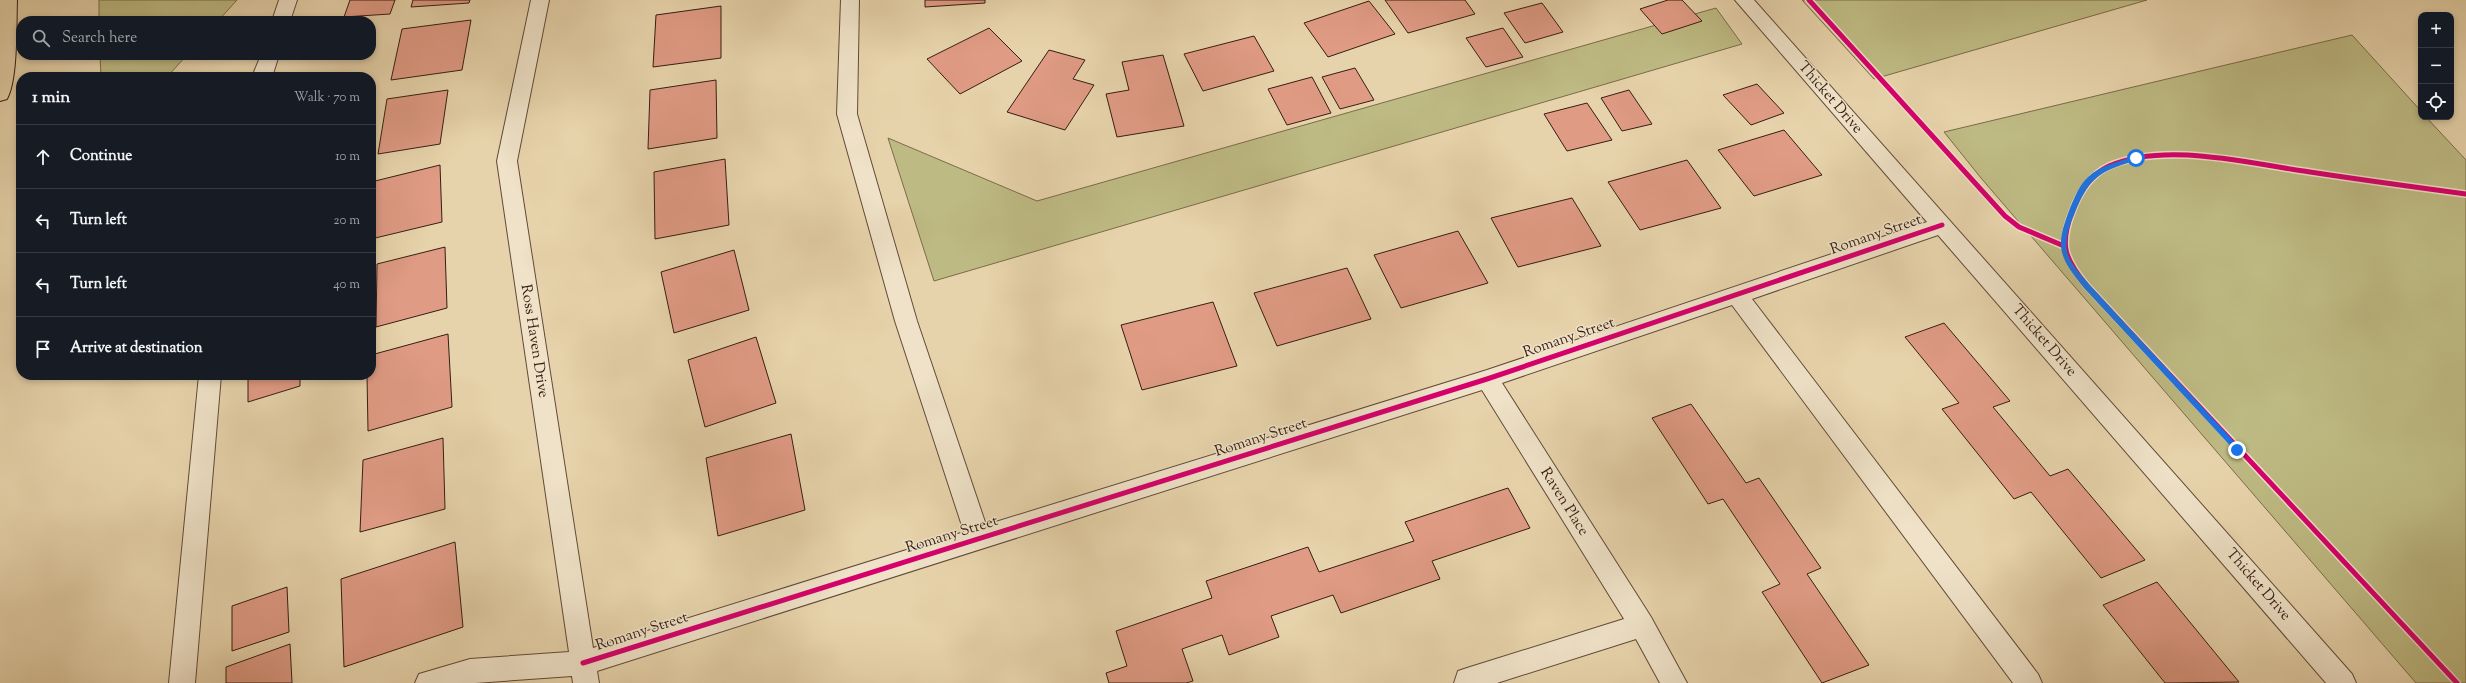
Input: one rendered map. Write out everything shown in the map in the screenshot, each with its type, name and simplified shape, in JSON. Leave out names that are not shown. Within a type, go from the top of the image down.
[{"type":"main road","points":[[0,94],[5,64],[8,0]]},
{"type":"street","points":[[283,16],[288,0]]},
{"type":"street","name":"Ross Haven Drive","points":[[540,0],[507,161],[585,673]]},
{"type":"street","points":[[850,0],[847,114],[906,321],[979,540]]},
{"type":"street","name":"Thicket Drive","points":[[1744,0],[2344,683]]},
{"type":"street","points":[[264,72],[268,60]]},
{"type":"street","name":"Romany Street","points":[[428,683],[470,671],[585,673],[979,540],[1487,379],[1736,294],[1881,247],[1942,225]]},
{"type":"street","points":[[1736,294],[2029,683]]},
{"type":"street","name":"Raven Place","points":[[1487,379],[1642,625],[1674,683]]},
{"type":"street","points":[[182,683],[210,380]]},
{"type":"street","points":[[1464,682],[1642,625]]},
{"type":"shaded area","points":[[99,0],[237,0],[223,16],[99,16]]},
{"type":"shaded area","points":[[1802,0],[2147,0],[1874,79]]},
{"type":"shaded area","points":[[1716,8],[1742,44],[934,281],[888,138],[1037,201]]},
{"type":"shaded area","points":[[2352,35],[2418,108],[2418,120],[2429,120],[2466,160],[2466,683],[2416,683],[1981,178],[1944,132]]},
{"type":"shaded area","points":[[100,60],[182,60],[172,72],[101,72]]},
{"type":"building","points":[[350,0],[395,0],[390,14],[344,16]]},
{"type":"building","points":[[413,0],[470,0],[469,3],[411,7]]},
{"type":"building","points":[[925,0],[985,0],[985,3],[925,7]]},
{"type":"building","points":[[1385,0],[1465,0],[1475,14],[1408,33]]},
{"type":"building","points":[[1668,0],[1682,0],[1702,21],[1662,34],[1640,9]]},
{"type":"building","points":[[1369,1],[1395,34],[1328,57],[1304,23]]},
{"type":"building","points":[[1542,3],[1563,32],[1525,43],[1504,13]]},
{"type":"building","points":[[721,6],[721,58],[653,67],[656,15]]},
{"type":"building","points":[[471,20],[462,70],[391,80],[402,29]]},
{"type":"building","points":[[989,28],[1022,61],[960,94],[927,59]]},
{"type":"building","points":[[1503,28],[1523,57],[1486,67],[1466,38]]},
{"type":"building","points":[[1254,36],[1274,71],[1203,91],[1184,54]]},
{"type":"building","points":[[1049,50],[1085,60],[1073,79],[1094,85],[1065,130],[1007,112]]},
{"type":"building","points":[[1163,55],[1184,126],[1117,137],[1106,94],[1129,90],[1122,62]]},
{"type":"building","points":[[1355,68],[1374,100],[1340,109],[1322,77]]},
{"type":"building","points":[[1312,77],[1331,113],[1287,125],[1268,89]]},
{"type":"building","points":[[716,80],[717,138],[648,149],[650,90]]},
{"type":"building","points":[[1757,84],[1784,113],[1751,125],[1723,95]]},
{"type":"building","points":[[448,90],[440,144],[378,154],[387,99]]},
{"type":"building","points":[[1629,90],[1652,124],[1622,131],[1601,98]]},
{"type":"building","points":[[1587,103],[1612,140],[1567,151],[1544,114]]},
{"type":"building","points":[[1784,130],[1822,175],[1754,196],[1718,150]]},
{"type":"building","points":[[725,159],[729,225],[655,239],[654,172]]},
{"type":"building","points":[[1687,160],[1721,208],[1640,230],[1608,182]]},
{"type":"building","points":[[440,165],[442,222],[376,238],[376,181]]},
{"type":"building","points":[[1572,198],[1601,246],[1518,267],[1491,218]]},
{"type":"building","points":[[1458,231],[1488,283],[1401,308],[1374,255]]},
{"type":"building","points":[[445,247],[447,308],[376,327],[377,264]]},
{"type":"building","points":[[734,250],[749,310],[674,333],[661,272]]},
{"type":"building","points":[[1347,268],[1371,319],[1277,346],[1254,293]]},
{"type":"building","points":[[1213,302],[1237,366],[1142,390],[1121,325]]},
{"type":"building","points":[[1944,323],[2010,401],[1993,407],[2050,476],[2068,469],[2145,560],[2101,578],[2031,492],[2014,499],[1942,409],[1959,403],[1905,337]]},
{"type":"building","points":[[448,334],[452,407],[368,431],[367,380],[376,380],[376,354]]},
{"type":"building","points":[[756,337],[776,403],[705,427],[688,360]]},
{"type":"building","points":[[248,380],[300,380],[300,386],[248,402]]},
{"type":"building","points":[[1691,404],[1746,483],[1759,478],[1821,568],[1807,574],[1869,665],[1822,683],[1762,592],[1780,584],[1723,499],[1708,504],[1652,418]]},
{"type":"building","points":[[791,434],[805,510],[718,536],[706,458]]},
{"type":"building","points":[[443,438],[445,509],[360,532],[363,460]]},
{"type":"building","points":[[1508,488],[1530,528],[1432,561],[1440,579],[1341,613],[1333,595],[1271,616],[1279,637],[1229,655],[1222,635],[1182,649],[1193,681],[1186,683],[1109,683],[1106,673],[1127,666],[1116,631],[1212,598],[1206,581],[1308,547],[1319,572],[1414,541],[1405,522]]},
{"type":"building","points":[[455,542],[463,627],[344,667],[341,579]]},
{"type":"building","points":[[2157,582],[2239,682],[2165,683],[2103,605]]},
{"type":"building","points":[[287,587],[289,632],[232,651],[232,606]]},
{"type":"building","points":[[290,644],[292,683],[226,683],[226,667]]},
{"type":"cycle path","points":[[1809,0],[2005,216],[2019,227],[2064,246]]},
{"type":"cycle path","points":[[2457,683],[2087,286],[2072,267],[2065,251],[2064,243],[2068,223],[2076,203],[2087,184],[2097,174],[2110,166],[2130,159],[2153,156],[2204,157],[2230,160],[2466,194]]},
{"type":"cycle path","points":[[583,663],[1487,379],[1881,247],[1942,225]]},
{"type":"route","points":[[2136,158],[2111,166],[2090,178],[2080,192],[2067,224],[2064,239],[2064,251],[2069,265],[2087,286],[2237,450]]}]
